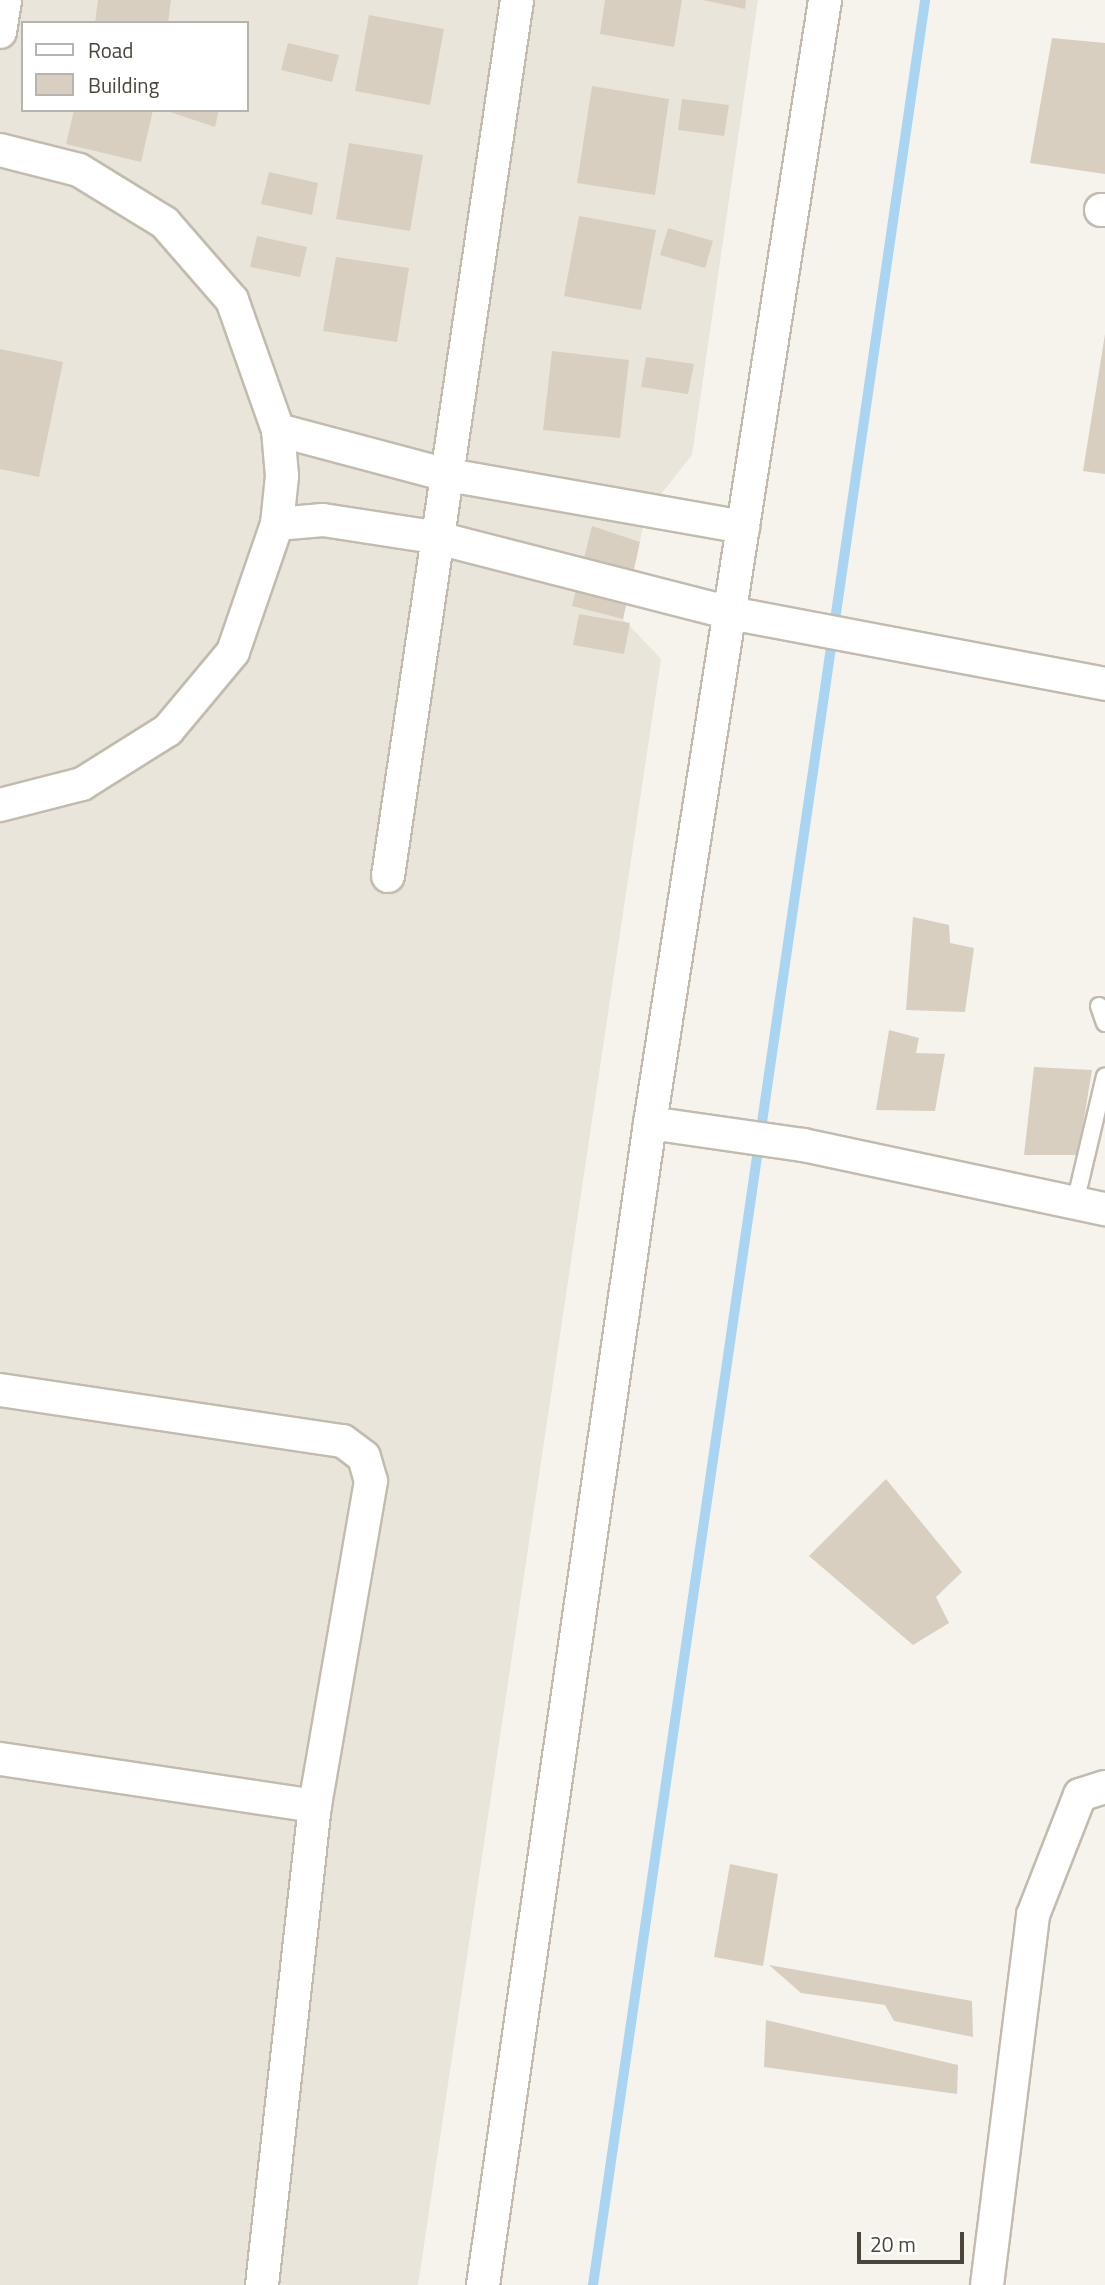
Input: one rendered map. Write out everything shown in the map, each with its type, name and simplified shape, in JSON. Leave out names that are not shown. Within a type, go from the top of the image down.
[{"type":"street","points":[[0,32],[5,0]]},
{"type":"street","points":[[388,876],[443,474],[517,0]]},
{"type":"street","points":[[483,2285],[650,1124],[825,0]]},
{"type":"street","points":[[0,150],[79,170],[165,223],[232,300],[278,430],[282,476],[277,524],[233,652],[168,730],[82,784],[0,805]]},
{"type":"street","points":[[278,430],[443,474],[743,527]]},
{"type":"street","points":[[277,524],[323,520],[434,537],[730,613],[1105,684]]},
{"type":"street","points":[[650,1124],[745,1134],[1090,1206]]},
{"type":"street","points":[[0,1390],[342,1441],[364,1457],[371,1481],[315,1806],[262,2285]]},
{"type":"street","points":[[0,1759],[315,1806]]},
{"type":"street","points":[[986,2285],[1033,1916],[1080,1795],[1105,1787]]},
{"type":"lane","points":[[1099,1006],[1105,1023]]},
{"type":"lane","points":[[1090,1206],[1105,1076]]},
{"type":"shaded area","points":[[0,0],[758,0],[692,455],[646,513],[623,619],[661,659],[418,2285],[0,2285]]},
{"type":"building","points":[[98,0],[171,0],[168,21],[95,21]]},
{"type":"building","points":[[605,0],[682,0],[674,47],[600,34]]},
{"type":"building","points":[[703,0],[746,0],[745,9]]},
{"type":"building","points":[[369,15],[444,29],[430,105],[355,91]]},
{"type":"building","points":[[1052,38],[1105,43],[1105,174],[1030,163]]},
{"type":"building","points":[[288,43],[339,55],[332,82],[281,70]]},
{"type":"building","points":[[592,86],[669,99],[655,195],[577,183]]},
{"type":"building","points":[[682,99],[729,105],[724,136],[678,130]]},
{"type":"building","points":[[74,112],[153,112],[141,162],[66,144]]},
{"type":"building","points":[[170,112],[219,112],[215,127]]},
{"type":"building","points":[[349,143],[423,155],[410,231],[336,219]]},
{"type":"building","points":[[269,172],[318,183],[312,215],[261,204]]},
{"type":"building","points":[[579,216],[656,230],[641,310],[564,296]]},
{"type":"building","points":[[668,228],[713,241],[705,268],[660,255]]},
{"type":"building","points":[[257,236],[307,247],[300,277],[250,267]]},
{"type":"building","points":[[336,257],[409,268],[397,342],[323,331]]},
{"type":"building","points":[[1105,334],[1105,474],[1083,471]]},
{"type":"building","points":[[0,349],[63,362],[39,477],[0,469]]},
{"type":"building","points":[[552,351],[629,360],[620,438],[543,430]]},
{"type":"building","points":[[646,357],[694,364],[688,394],[641,387]]},
{"type":"building","points":[[592,526],[640,542],[623,619],[572,606]]},
{"type":"building","points":[[579,614],[630,623],[624,654],[573,645]]},
{"type":"building","points":[[913,917],[949,925],[950,943],[974,948],[965,1012],[906,1010]]},
{"type":"building","points":[[889,1030],[919,1038],[916,1053],[945,1054],[935,1111],[876,1110]]},
{"type":"building","points":[[1034,1067],[1092,1070],[1078,1155],[1024,1155]]},
{"type":"building","points":[[886,1479],[962,1572],[936,1597],[949,1623],[913,1645],[809,1556]]},
{"type":"building","points":[[730,1864],[778,1874],[763,1966],[714,1957]]},
{"type":"building","points":[[769,1965],[972,2001],[973,2037],[894,2021],[885,2005],[801,1993]]},
{"type":"building","points":[[766,2020],[958,2065],[957,2094],[764,2067]]},
{"type":"waterway","points":[[593,2285],[925,0]]}]
